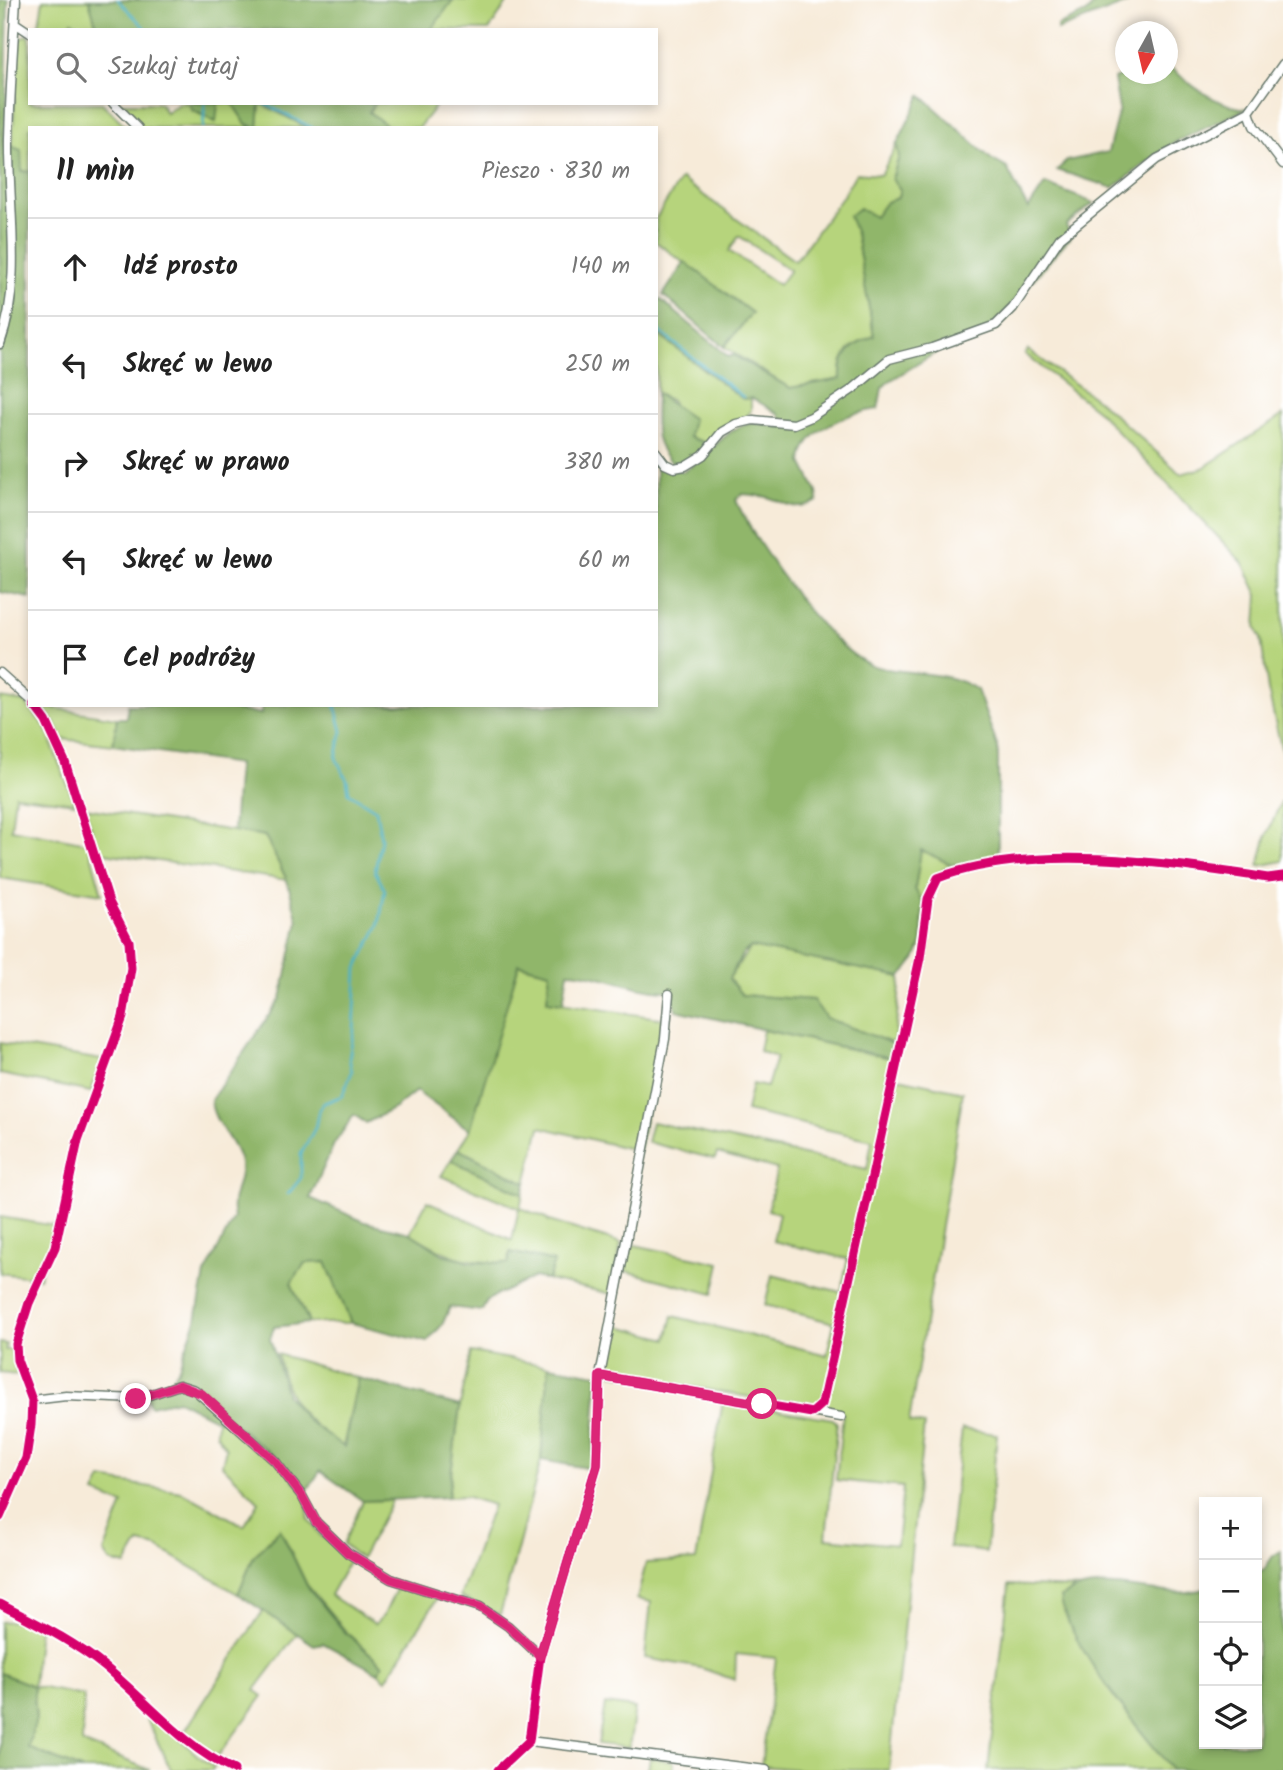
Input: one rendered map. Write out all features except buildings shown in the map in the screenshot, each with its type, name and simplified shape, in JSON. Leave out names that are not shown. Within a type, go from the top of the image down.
[{"type":"street","points":[[0,344],[8,314],[11,284],[9,140],[16,0]]},
{"type":"street","points":[[15,26],[28,32]]},
{"type":"street","points":[[658,454],[666,464],[674,468],[685,467],[704,455],[722,432],[736,424],[753,420],[794,424],[811,418],[853,389],[889,359],[932,348],[996,325],[1013,308],[1060,238],[1157,159],[1249,112],[1283,64]]},
{"type":"street","points":[[115,105],[136,126]]},
{"type":"street","points":[[1249,112],[1254,126],[1283,164]]},
{"type":"street","points":[[0,673],[28,698]]},
{"type":"street","points":[[0,1517],[26,1458],[32,1400],[17,1360],[16,1343],[29,1303],[55,1247],[78,1140],[123,1017],[131,968],[129,941],[109,902],[65,762],[46,721],[36,707]]},
{"type":"street","points":[[498,1770],[528,1741],[540,1656],[597,1465],[600,1376],[665,1039],[669,994]]},
{"type":"street","points":[[600,1376],[841,1417]]},
{"type":"street","points":[[32,1400],[65,1396],[136,1399],[179,1385],[195,1390],[275,1461],[302,1496],[316,1522],[348,1553],[391,1579],[480,1607],[508,1626],[540,1656]]},
{"type":"street","points":[[0,1604],[65,1638],[132,1690],[194,1748],[234,1770]]},
{"type":"street","points":[[528,1741],[766,1770]]},
{"type":"green space","points":[[0,0],[8,0],[5,144],[21,150],[22,171],[28,172],[28,598],[0,592]]},
{"type":"green space","points":[[43,0],[89,0],[96,24],[100,28],[80,28],[72,21],[67,28],[38,28]]},
{"type":"green space","points":[[89,0],[453,0],[432,28],[100,28],[96,25]]},
{"type":"green space","points":[[452,0],[509,0],[490,28],[431,28]]},
{"type":"green space","points":[[1098,0],[1135,0],[1057,30],[1057,26],[1086,13]]},
{"type":"green space","points":[[28,36],[28,105],[104,105],[126,126],[28,126],[28,172],[22,171],[12,147],[18,40]]},
{"type":"green space","points":[[1178,73],[1204,93],[1234,107],[1246,109],[1173,143],[1113,188],[1057,170],[1067,161],[1108,152],[1119,109],[1114,79],[1115,84],[1178,84]]},
{"type":"green space","points":[[921,95],[991,159],[1007,168],[1028,209],[1045,184],[1094,203],[1066,225],[1071,236],[989,331],[945,347],[888,382],[882,388],[878,409],[854,414],[819,431],[805,450],[802,462],[817,492],[818,501],[799,507],[756,495],[741,494],[736,500],[759,543],[796,596],[817,621],[859,658],[877,667],[954,679],[977,690],[998,748],[998,856],[993,863],[952,865],[921,850],[915,889],[923,903],[922,942],[916,958],[901,977],[751,947],[743,953],[729,979],[742,995],[813,1000],[826,1018],[894,1044],[891,1058],[676,1010],[671,991],[645,989],[581,973],[568,972],[563,1003],[547,1001],[550,972],[519,964],[470,1130],[416,1091],[395,1108],[366,1123],[354,1115],[334,1144],[310,1198],[365,1222],[410,1233],[443,1254],[469,1262],[508,1263],[511,1252],[554,1262],[548,1280],[534,1277],[487,1300],[482,1311],[450,1307],[442,1325],[427,1342],[351,1323],[326,1262],[305,1263],[291,1283],[309,1323],[274,1327],[270,1339],[287,1395],[307,1420],[344,1447],[358,1378],[460,1406],[448,1497],[363,1501],[320,1471],[305,1494],[279,1460],[227,1418],[217,1420],[178,1400],[150,1406],[146,1394],[169,1383],[178,1369],[196,1320],[205,1274],[234,1218],[233,1202],[240,1174],[239,1159],[215,1116],[211,1100],[281,998],[298,921],[287,880],[265,836],[233,831],[238,764],[113,745],[117,718],[126,718],[128,707],[216,707],[261,714],[262,707],[658,707],[658,461],[682,472],[736,429],[758,423],[783,427],[779,414],[752,398],[743,399],[658,335],[658,300],[729,357],[733,355],[790,388],[841,379],[842,363],[848,352],[874,336],[856,234],[849,216],[859,208],[875,217],[886,202],[898,198],[900,189],[892,179],[899,157],[897,144]]},
{"type":"green space","points":[[119,105],[161,105],[166,113],[177,105],[190,105],[192,110],[215,122],[218,105],[233,105],[249,126],[141,126]]},
{"type":"green space","points":[[190,105],[218,105],[216,122],[192,110]]},
{"type":"green space","points":[[233,105],[260,105],[258,126],[246,124]]},
{"type":"green space","points":[[260,105],[264,105],[304,126],[258,126]]},
{"type":"green space","points":[[266,105],[374,105],[369,112],[387,126],[304,126]]},
{"type":"green space","points":[[374,105],[436,105],[420,126],[387,126],[369,112]]},
{"type":"green space","points":[[897,144],[899,156],[892,178],[900,189],[898,198],[886,202],[875,217],[850,216],[856,234],[874,336],[853,347],[844,357],[841,379],[790,388],[724,347],[752,313],[658,243],[658,215],[681,179],[795,261],[843,196],[856,173],[881,175]],"holes":[[[739,236],[790,270],[779,285],[729,251]]]},
{"type":"green space","points":[[685,262],[752,313],[724,347],[663,295]]},
{"type":"green space","points":[[658,335],[743,399],[751,398],[751,411],[708,444],[689,437],[672,401],[658,394]]},
{"type":"green space","points":[[1028,350],[1099,401],[1181,474],[1203,468],[1283,415],[1283,756],[1268,690],[1261,639],[1256,628],[1258,595],[1243,563],[1098,411],[1025,354]]},
{"type":"green space","points":[[658,394],[693,419],[689,437],[708,444],[693,459],[674,464],[661,449],[658,441]]},
{"type":"green space","points":[[0,698],[25,702],[44,725],[75,803],[15,795],[11,829],[88,843],[102,894],[0,878]]},
{"type":"green space","points":[[41,707],[117,718],[113,745],[62,739],[56,725]]},
{"type":"green space","points":[[1283,798],[1283,861],[1259,866],[1267,834]]},
{"type":"green space","points":[[85,808],[265,836],[287,880],[98,852]]},
{"type":"green space","points":[[921,849],[952,865],[933,880],[923,903],[915,889]]},
{"type":"green space","points":[[751,947],[901,977],[894,1044],[825,1018],[813,1000],[742,995],[728,979]]},
{"type":"green space","points":[[518,964],[550,972],[547,1001],[665,1019],[639,1151],[540,1127],[526,1183],[458,1149],[470,1130]]},
{"type":"green space","points":[[763,1030],[891,1058],[886,1082],[895,1077],[963,1092],[909,1422],[924,1425],[889,1770],[804,1770],[761,1766],[776,1658],[736,1654],[735,1680],[701,1668],[645,1658],[651,1602],[637,1599],[646,1563],[696,1560],[723,1401],[833,1419],[837,1423],[826,1538],[897,1545],[903,1487],[836,1480],[843,1413],[605,1372],[612,1324],[667,1339],[673,1316],[827,1355],[834,1323],[765,1305],[772,1275],[841,1292],[848,1259],[773,1241],[779,1213],[768,1210],[777,1169],[717,1153],[715,1159],[647,1142],[652,1122],[867,1169],[872,1140],[746,1111],[752,1084],[767,1087],[776,1057],[759,1051]]},
{"type":"green space","points":[[0,1043],[102,1060],[91,1092],[0,1074]]},
{"type":"green space","points":[[458,1149],[526,1183],[523,1194],[451,1160]]},
{"type":"green space","points":[[451,1160],[523,1194],[520,1208],[549,1221],[621,1243],[612,1294],[548,1280],[554,1262],[510,1252],[508,1263],[456,1257],[410,1233],[427,1201],[512,1240],[519,1208],[441,1176]]},
{"type":"green space","points":[[0,1217],[56,1226],[39,1278],[0,1273]]},
{"type":"green space","points":[[630,1244],[720,1263],[713,1294],[622,1270]]},
{"type":"green space","points":[[326,1262],[351,1323],[309,1323],[291,1283],[305,1263]]},
{"type":"green space","points":[[0,1343],[6,1344],[5,1350],[11,1350],[18,1375],[0,1373]]},
{"type":"green space","points":[[471,1352],[549,1366],[541,1460],[500,1615],[460,1597],[493,1505],[464,1496],[448,1497],[460,1406]]},
{"type":"green space","points":[[277,1354],[358,1378],[343,1447],[306,1418],[299,1409],[287,1387]]},
{"type":"green space","points":[[549,1366],[598,1374],[592,1469],[541,1460]]},
{"type":"green space","points":[[226,1418],[279,1460],[305,1494],[309,1519],[320,1535],[351,1558],[330,1595],[375,1624],[384,1615],[398,1585],[438,1597],[386,1680],[378,1673],[383,1665],[348,1634],[307,1585],[280,1529],[254,1556],[238,1594],[157,1547],[139,1543],[126,1565],[110,1561],[104,1552],[123,1504],[95,1493],[102,1479],[182,1492],[244,1526],[259,1502],[222,1465],[226,1448],[216,1433],[217,1420]]},
{"type":"green space","points":[[962,1429],[997,1434],[986,1552],[949,1547]]},
{"type":"green space","points":[[392,1500],[361,1559],[343,1544],[363,1501]]},
{"type":"green space","points":[[280,1529],[307,1586],[344,1631],[383,1665],[378,1673],[323,1643],[314,1645],[238,1594],[254,1556]]},
{"type":"green space","points":[[1281,1551],[1283,1770],[1173,1770],[1090,1661],[1065,1615],[1061,1597],[1077,1589],[1095,1586],[1169,1592],[1199,1590],[1199,1749],[1262,1749],[1262,1571],[1273,1556]]},
{"type":"green space","points":[[1009,1585],[1075,1588],[1061,1597],[1080,1644],[1108,1689],[1173,1770],[988,1770]]},
{"type":"green space","points":[[263,1611],[297,1634],[255,1690],[263,1696],[218,1756],[183,1734]]},
{"type":"green space","points":[[25,1620],[39,1628],[33,1686],[0,1673],[0,1622]]},
{"type":"green space","points":[[0,1673],[33,1686],[36,1719],[28,1748],[83,1770],[0,1770]]},
{"type":"green space","points":[[33,1686],[84,1696],[82,1743],[150,1770],[83,1770],[28,1748],[36,1719]]},
{"type":"green space","points":[[605,1704],[635,1708],[629,1748],[598,1744]]},
{"type":"green space","points":[[158,1718],[197,1755],[214,1767],[212,1770],[171,1770],[147,1720]]},
{"type":"green space","points":[[650,1758],[674,1762],[673,1770],[648,1770]]},
{"type":"waterway","points":[[118,0],[145,28]]},
{"type":"waterway","points":[[203,126],[205,105]]},
{"type":"waterway","points":[[267,105],[309,126]]},
{"type":"waterway","points":[[658,331],[743,397]]},
{"type":"waterway","points":[[288,1194],[301,1178],[301,1154],[315,1128],[319,1109],[324,1103],[342,1096],[352,1072],[349,1058],[354,1030],[357,968],[379,925],[385,890],[375,871],[381,839],[376,810],[349,793],[347,780],[336,758],[342,731],[336,707]]},
{"type":"cycle path","points":[[0,1517],[26,1458],[31,1425],[32,1400],[17,1360],[16,1344],[29,1303],[55,1247],[78,1140],[123,1017],[131,968],[129,941],[109,902],[65,762],[46,721],[36,707]]},
{"type":"cycle path","points":[[498,1770],[529,1741],[540,1656],[597,1465],[600,1376],[812,1413],[822,1404],[920,958],[928,899],[938,878],[976,867],[1058,858],[1145,862],[1268,878],[1283,876]]},
{"type":"cycle path","points":[[0,1604],[93,1658],[198,1749],[234,1770]]},
{"type":"route","points":[[136,1399],[157,1395],[179,1385],[202,1394],[275,1461],[291,1479],[316,1522],[348,1553],[391,1579],[460,1599],[495,1615],[540,1656],[576,1528],[597,1465],[600,1376],[762,1404]]}]
